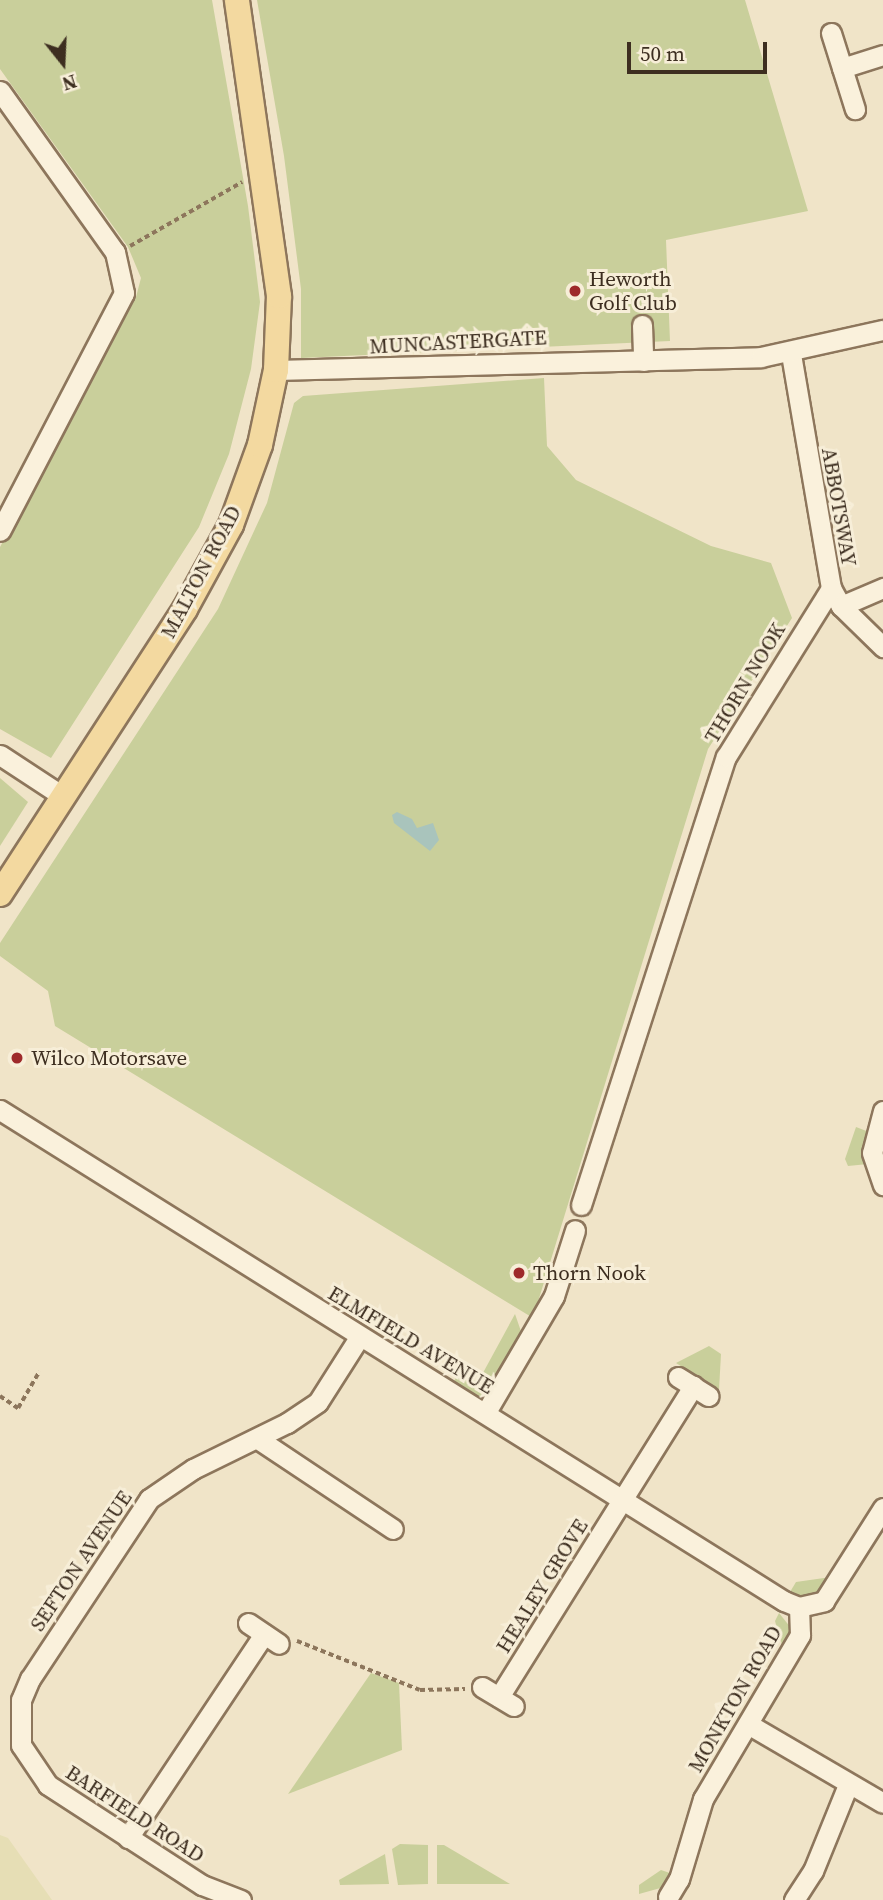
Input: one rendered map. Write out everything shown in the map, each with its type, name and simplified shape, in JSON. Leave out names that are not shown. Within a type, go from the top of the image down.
[{"type":"main road","name":"MALTON ROAD","points":[[0,894],[185,609],[231,525],[256,456],[276,370],[279,296],[237,0]]},
{"type":"street","points":[[831,33],[855,109]]},
{"type":"street","points":[[842,68],[883,55]]},
{"type":"street","points":[[0,92],[115,252],[124,278],[119,309],[0,531]]},
{"type":"street","points":[[642,325],[643,361]]},
{"type":"street","name":"MUNCASTERGATE","points":[[276,370],[544,359],[643,361],[791,354],[883,330]]},
{"type":"street","name":"ABBOTSWAY","points":[[791,354],[831,588],[841,606],[883,647]]},
{"type":"street","name":"THORN NOOK","points":[[581,1205],[726,757],[831,588]]},
{"type":"street","points":[[841,606],[883,588]]},
{"type":"street","points":[[0,755],[64,797]]},
{"type":"street","name":"ELMFIELD AVENUE","points":[[0,1110],[623,1500],[799,1607]]},
{"type":"street","points":[[883,1111],[872,1153],[883,1185]]},
{"type":"street","points":[[486,1412],[529,1329],[563,1275],[575,1230]]},
{"type":"street","name":"SEFTON AVENUE","points":[[21,1745],[19,1711],[30,1679],[149,1499],[194,1469],[258,1438],[318,1402],[360,1336]]},
{"type":"street","name":"HEALEY GROVE","points":[[498,1696],[693,1386]]},
{"type":"street","points":[[258,1438],[393,1529]]},
{"type":"street","name":"MONKTON ROAD","points":[[666,1899],[679,1879],[703,1799],[800,1635],[799,1607],[824,1601],[883,1508]]},
{"type":"street","points":[[128,1838],[264,1634]]},
{"type":"street","points":[[748,1724],[848,1785],[883,1803]]},
{"type":"street","name":"BARFIELD ROAD","points":[[21,1745],[48,1785],[202,1885],[241,1900]]},
{"type":"street","points":[[794,1900],[817,1858],[848,1785]]},
{"type":"path","points":[[115,252],[248,181]]},
{"type":"path","points":[[0,1396],[18,1408],[39,1371]]},
{"type":"path","points":[[264,1634],[292,1639],[420,1690],[498,1696]]},
{"type":"shaded area","points":[[0,1835],[8,1838],[52,1900],[0,1900]]},
{"type":"green space","points":[[0,0],[212,0],[248,206],[260,302],[251,369],[229,454],[199,527],[51,758],[0,729],[0,547],[136,297],[141,278],[128,247],[0,69]]},
{"type":"green space","points":[[257,0],[745,0],[808,211],[666,240],[670,341],[301,358],[301,289],[284,156]]},
{"type":"green space","points":[[544,378],[547,446],[576,480],[711,546],[771,563],[792,618],[708,749],[533,1318],[55,1026],[48,991],[0,956],[0,943],[218,609],[267,503],[294,403],[303,396]]},
{"type":"green space","points":[[0,778],[28,802],[0,846]]},
{"type":"green space","points":[[856,1127],[869,1132],[868,1164],[848,1166],[845,1159]]},
{"type":"green space","points":[[515,1314],[524,1340],[487,1397],[472,1396],[452,1385],[459,1372],[478,1382]]},
{"type":"green space","points":[[709,1346],[721,1354],[719,1390],[676,1363]]},
{"type":"green space","points":[[829,1579],[819,1591],[800,1596],[790,1592],[796,1582]]},
{"type":"green space","points":[[779,1613],[791,1628],[784,1652],[775,1621]]},
{"type":"green space","points":[[371,1673],[399,1683],[402,1750],[288,1794]]},
{"type":"green space","points":[[400,1844],[428,1845],[428,1884],[398,1885],[392,1849]]},
{"type":"green space","points":[[437,1845],[444,1845],[510,1884],[437,1884]]},
{"type":"green space","points":[[385,1854],[389,1884],[340,1885],[339,1880]]},
{"type":"green space","points":[[661,1870],[670,1873],[664,1887],[639,1894],[639,1885]]},
{"type":"water","points":[[397,812],[412,819],[417,828],[433,823],[439,840],[430,851],[394,823],[392,815]]},
{"type":"place","name":"Heworth Golf Club","points":[[575,291]]},
{"type":"place","name":"Wilco Motorsave","points":[[17,1058]]},
{"type":"place","name":"Thorn Nook","points":[[519,1273]]}]
